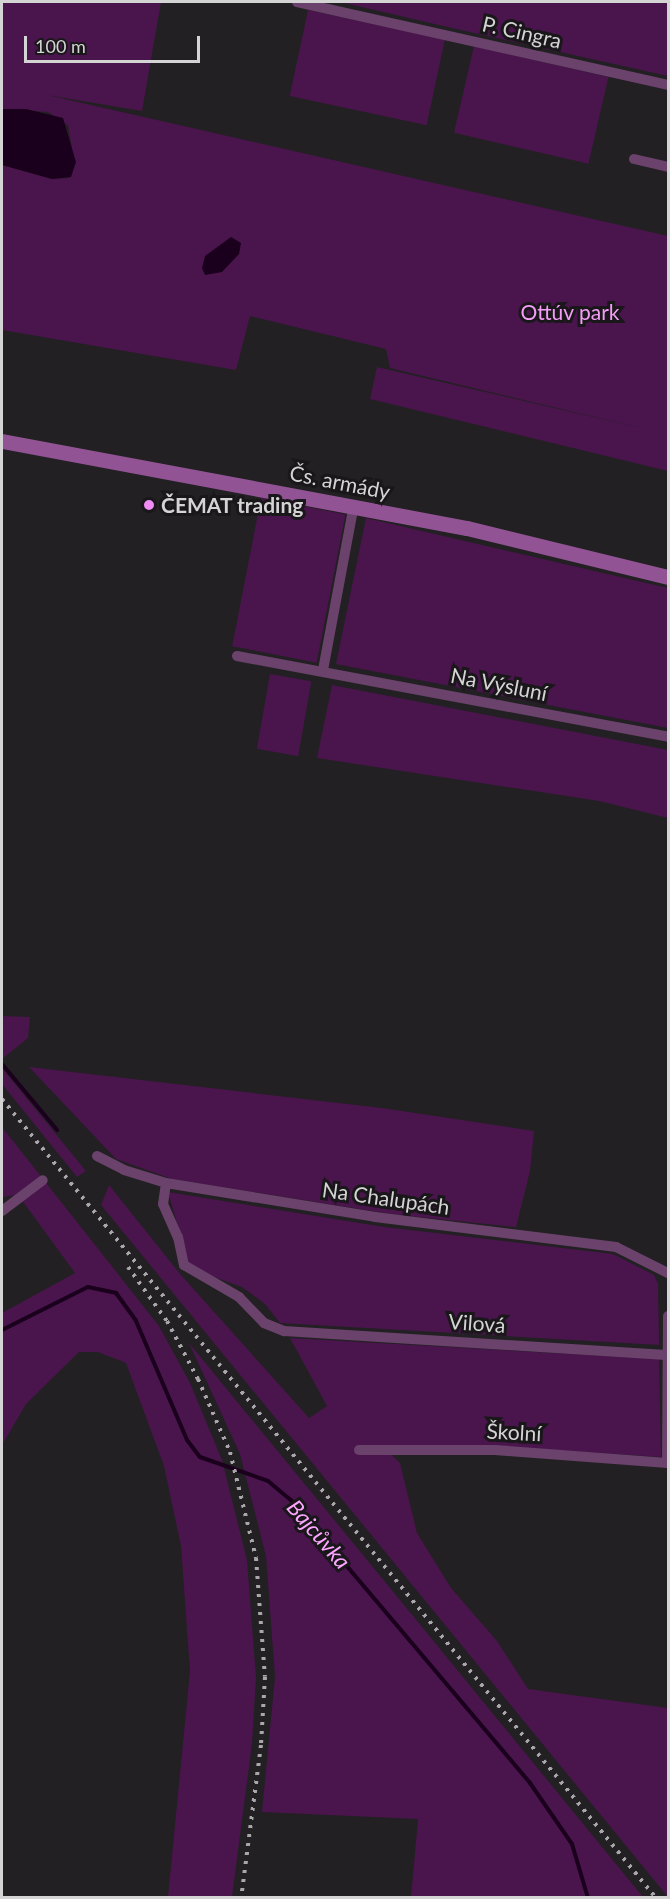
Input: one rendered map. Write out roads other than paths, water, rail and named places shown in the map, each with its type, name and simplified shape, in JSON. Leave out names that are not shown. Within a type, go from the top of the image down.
[{"type":"main road","name":"Čs. armády","points":[[2,441],[354,505],[669,577]]},
{"type":"street","name":"P. Cingra","points":[[297,2],[669,85]]},
{"type":"street","points":[[634,159],[669,166]]},
{"type":"street","points":[[323,670],[354,505]]},
{"type":"street","name":"Na Výsluní","points":[[237,656],[323,670],[669,737]]},
{"type":"street","name":"Na Chalupách","points":[[97,1156],[124,1170],[166,1183],[375,1217],[616,1247],[669,1273]]},
{"type":"street","points":[[2,1211],[44,1180]]},
{"type":"street","name":"Vilová","points":[[166,1183],[163,1204],[178,1237],[184,1265],[239,1297],[264,1323],[284,1331],[666,1355]]},
{"type":"street","points":[[666,1355],[669,1316]]},
{"type":"street","name":"Školní","points":[[359,1450],[495,1450],[668,1463],[666,1355]]},
{"type":"waterway","points":[[2,1064],[57,1130]]},
{"type":"waterway","name":"Bajcůvka","points":[[2,1330],[88,1287],[116,1293],[136,1321],[187,1440],[200,1457],[268,1481],[291,1500],[530,1783],[572,1844],[588,1898]]},
{"type":"railway","points":[[2,1099],[656,1898]]},
{"type":"railway","points":[[128,1267],[167,1321],[198,1379],[230,1452],[256,1558],[265,1677],[261,1745],[241,1898]]},
{"type":"place","name":"ČEMAT trading","points":[[149,505]]},
{"type":"park label","name":"Ottúv park","points":[[570,312]]}]
